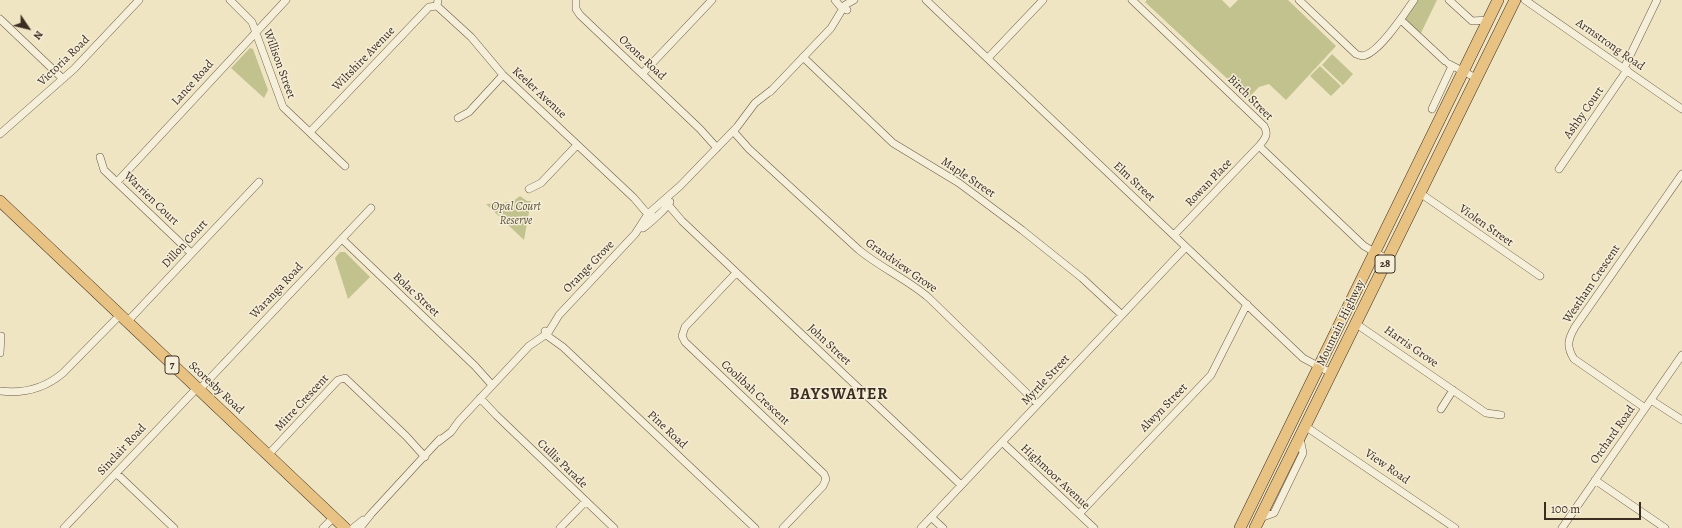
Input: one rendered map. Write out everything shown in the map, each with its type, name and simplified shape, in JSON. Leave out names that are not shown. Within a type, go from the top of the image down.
[{"type":"main road","name":"Mountain Highway","points":[[1240,528],[1498,0]]},
{"type":"main road","name":"Mountain Highway","points":[[1258,523],[1515,0]]},
{"type":"main road","name":"Scoresby Road","points":[[0,201],[345,528]]},
{"type":"street","name":"Victoria Road","points":[[0,134],[63,79],[139,0]]},
{"type":"street","name":"Willison Street","points":[[230,0],[247,16],[256,32],[283,107],[345,166]]},
{"type":"street","name":"Lance Road","points":[[117,182],[286,0]]},
{"type":"street","name":"Ozone Road","points":[[576,0],[576,9],[580,15],[718,146]]},
{"type":"street","points":[[642,74],[712,0]]},
{"type":"street","points":[[835,0],[844,6]]},
{"type":"street","name":"Orange Grove","points":[[360,528],[371,514],[438,442],[455,420],[477,402],[529,346],[534,337],[547,332],[551,320],[559,315],[635,234],[651,214],[666,206],[680,186],[734,130],[751,116],[773,89],[803,57],[831,28],[841,20],[844,6],[854,0]]},
{"type":"street","name":"Orange Grove","points":[[844,6],[860,0]]},
{"type":"street","name":"Elm Street","points":[[926,0],[1303,358],[1331,373]]},
{"type":"street","points":[[988,58],[1043,0]]},
{"type":"street","name":"Birch Street","points":[[1132,0],[1264,126],[1267,132],[1266,136],[1259,146]]},
{"type":"street","points":[[1299,0],[1356,54],[1362,56],[1369,54],[1401,20],[1414,0]]},
{"type":"street","points":[[1449,0],[1467,17],[1475,21],[1488,20]]},
{"type":"street","name":"Armstrong Road","points":[[1524,0],[1682,109]]},
{"type":"street","name":"Ashby Court","points":[[1559,169],[1625,69],[1657,0]]},
{"type":"street","name":"Keeler Avenue","points":[[437,3],[471,37],[503,75],[651,214]]},
{"type":"street","name":"Wiltshire Avenue","points":[[310,132],[429,7],[437,3]]},
{"type":"street","points":[[0,19],[63,79]]},
{"type":"street","points":[[1401,20],[1448,63],[1476,78]]},
{"type":"street","name":"Maple Street","points":[[803,57],[893,143],[959,183],[997,211],[1082,278],[1122,315]]},
{"type":"street","points":[[1432,109],[1448,63]]},
{"type":"street","points":[[458,118],[469,112],[503,75]]},
{"type":"street","name":"Grandview Grove","points":[[734,130],[749,149],[859,250],[874,262],[916,286],[1038,404]]},
{"type":"street","points":[[529,189],[541,183],[577,145]]},
{"type":"street","points":[[1259,146],[1364,246],[1387,259]]},
{"type":"street","name":"Rowan Place","points":[[1174,235],[1259,146]]},
{"type":"street","name":"Warrien Court","points":[[100,157],[104,170],[191,253]]},
{"type":"street","name":"Westham Crescent","points":[[1645,408],[1574,358],[1569,352],[1568,341],[1575,327],[1682,174]]},
{"type":"street","name":"Dillon Court","points":[[0,391],[12,393],[32,390],[53,382],[191,253],[259,182]]},
{"type":"street","name":"Violen Street","points":[[1420,193],[1540,276]]},
{"type":"street","name":"John Street","points":[[666,206],[961,485]]},
{"type":"street","name":"Waranga Road","points":[[198,389],[371,208]]},
{"type":"street","name":"Bolac Street","points":[[342,239],[494,383]]},
{"type":"street","name":"Myrtle Street","points":[[921,528],[1186,247]]},
{"type":"street","name":"Coolibah Crescent","points":[[736,273],[685,327],[682,336],[685,342],[824,474],[826,479],[823,486],[783,528]]},
{"type":"street","name":"Alwyn Street","points":[[1079,514],[1210,375],[1247,304]]},
{"type":"street","name":"Harris Grove","points":[[1355,323],[1486,413],[1501,415]]},
{"type":"street","name":"Pine Road","points":[[547,332],[754,528]]},
{"type":"street","points":[[0,353],[1,336]]},
{"type":"street","name":"Orchard Road","points":[[1562,528],[1682,355]]},
{"type":"street","name":"Mitre Crescent","points":[[268,455],[338,380],[345,378],[426,455]]},
{"type":"street","name":"Sinclair Road","points":[[64,528],[198,389]]},
{"type":"street","points":[[1441,409],[1453,390]]},
{"type":"street","points":[[1651,400],[1682,420]]},
{"type":"street","name":"Cullis Parade","points":[[477,402],[496,415],[614,528]]},
{"type":"street","name":"View Road","points":[[1305,426],[1455,528]]},
{"type":"street","name":"Highmoor Avenue","points":[[1002,442],[1094,528]]},
{"type":"street","points":[[116,473],[174,528]]},
{"type":"street","points":[[1595,480],[1665,528]]},
{"type":"street","points":[[560,528],[586,501]]},
{"type":"street","name":"Orange Grove","points":[[353,528],[371,514]]},
{"type":"street","points":[[323,528],[334,517]]},
{"type":"street","points":[[931,517],[943,528]]},
{"type":"green space","points":[[1147,0],[1222,0],[1230,8],[1238,0],[1288,0],[1336,46],[1286,100],[1269,84],[1259,87],[1248,98],[1145,2]]},
{"type":"green space","points":[[1414,0],[1437,0],[1419,37],[1401,20]]},
{"type":"green space","points":[[250,48],[253,49],[268,90],[264,98],[231,68]]},
{"type":"green space","points":[[1332,54],[1353,74],[1343,85],[1322,65]]},
{"type":"green space","points":[[1320,66],[1341,86],[1331,96],[1310,76]]},
{"type":"green space","name":"Opal Court Reserve","points":[[520,196],[527,201],[531,201],[524,240],[486,204],[512,202]]},
{"type":"green space","points":[[340,252],[345,252],[370,277],[348,299],[335,258]]},
{"type":"district","name":"BAYSWATER","points":[[839,395]]}]
